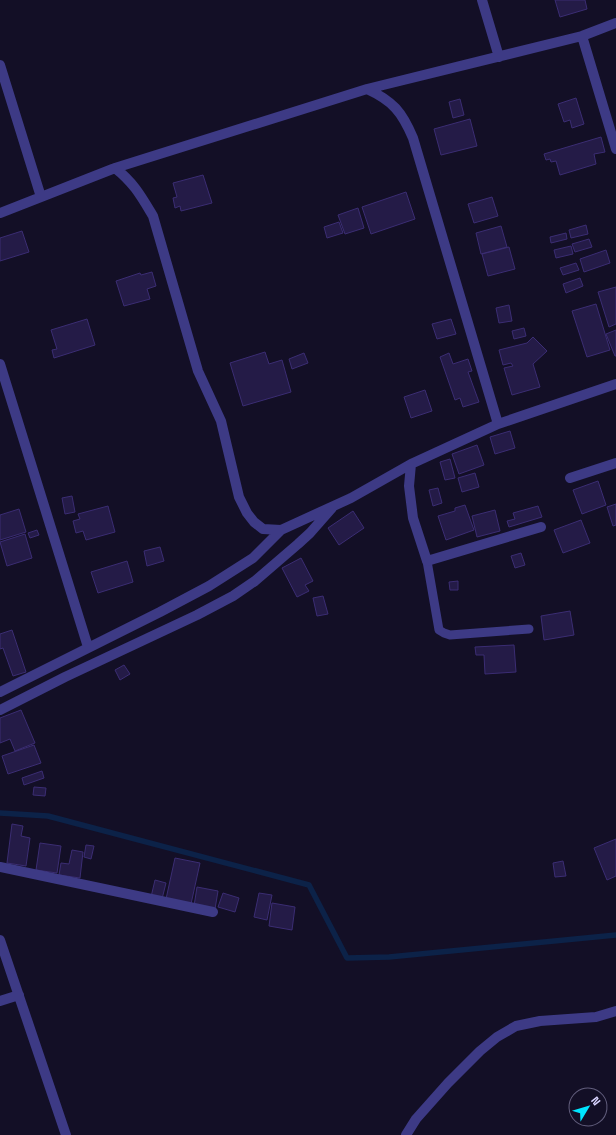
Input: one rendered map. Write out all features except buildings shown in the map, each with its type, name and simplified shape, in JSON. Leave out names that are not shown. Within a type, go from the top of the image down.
[{"type":"street","points":[[482,0],[499,57]]},
{"type":"street","points":[[0,213],[115,168],[367,89],[582,36],[616,23]]},
{"type":"street","points":[[582,36],[616,149]]},
{"type":"street","points":[[0,65],[42,197]]},
{"type":"street","points":[[367,89],[383,96],[395,107],[406,121],[413,138],[498,424]]},
{"type":"street","points":[[115,168],[136,188],[153,216],[198,371],[221,421],[239,498],[247,513],[254,522],[263,529],[281,530]]},
{"type":"street","points":[[0,364],[88,647]]},
{"type":"street","points":[[0,692],[160,612],[208,586],[253,558],[281,530],[351,498],[411,464],[498,424],[616,384]]},
{"type":"street","points":[[570,478],[616,463]]},
{"type":"street","points":[[411,464],[409,486],[413,518],[427,561],[541,527]]},
{"type":"street","points":[[0,710],[197,615],[233,596],[255,581],[298,544],[334,506]]},
{"type":"street","points":[[0,867],[212,912]]},
{"type":"street","points":[[0,940],[66,1135]]},
{"type":"street","points":[[0,1001],[18,995]]},
{"type":"street","points":[[406,1135],[416,1119],[464,1067],[497,1037],[516,1026],[540,1021],[596,1017],[616,1011]]},
{"type":"lane","points":[[427,561],[439,630],[450,635],[529,629]]},
{"type":"waterway","points":[[0,813],[48,816],[309,885],[347,958],[389,957],[616,935]]}]
